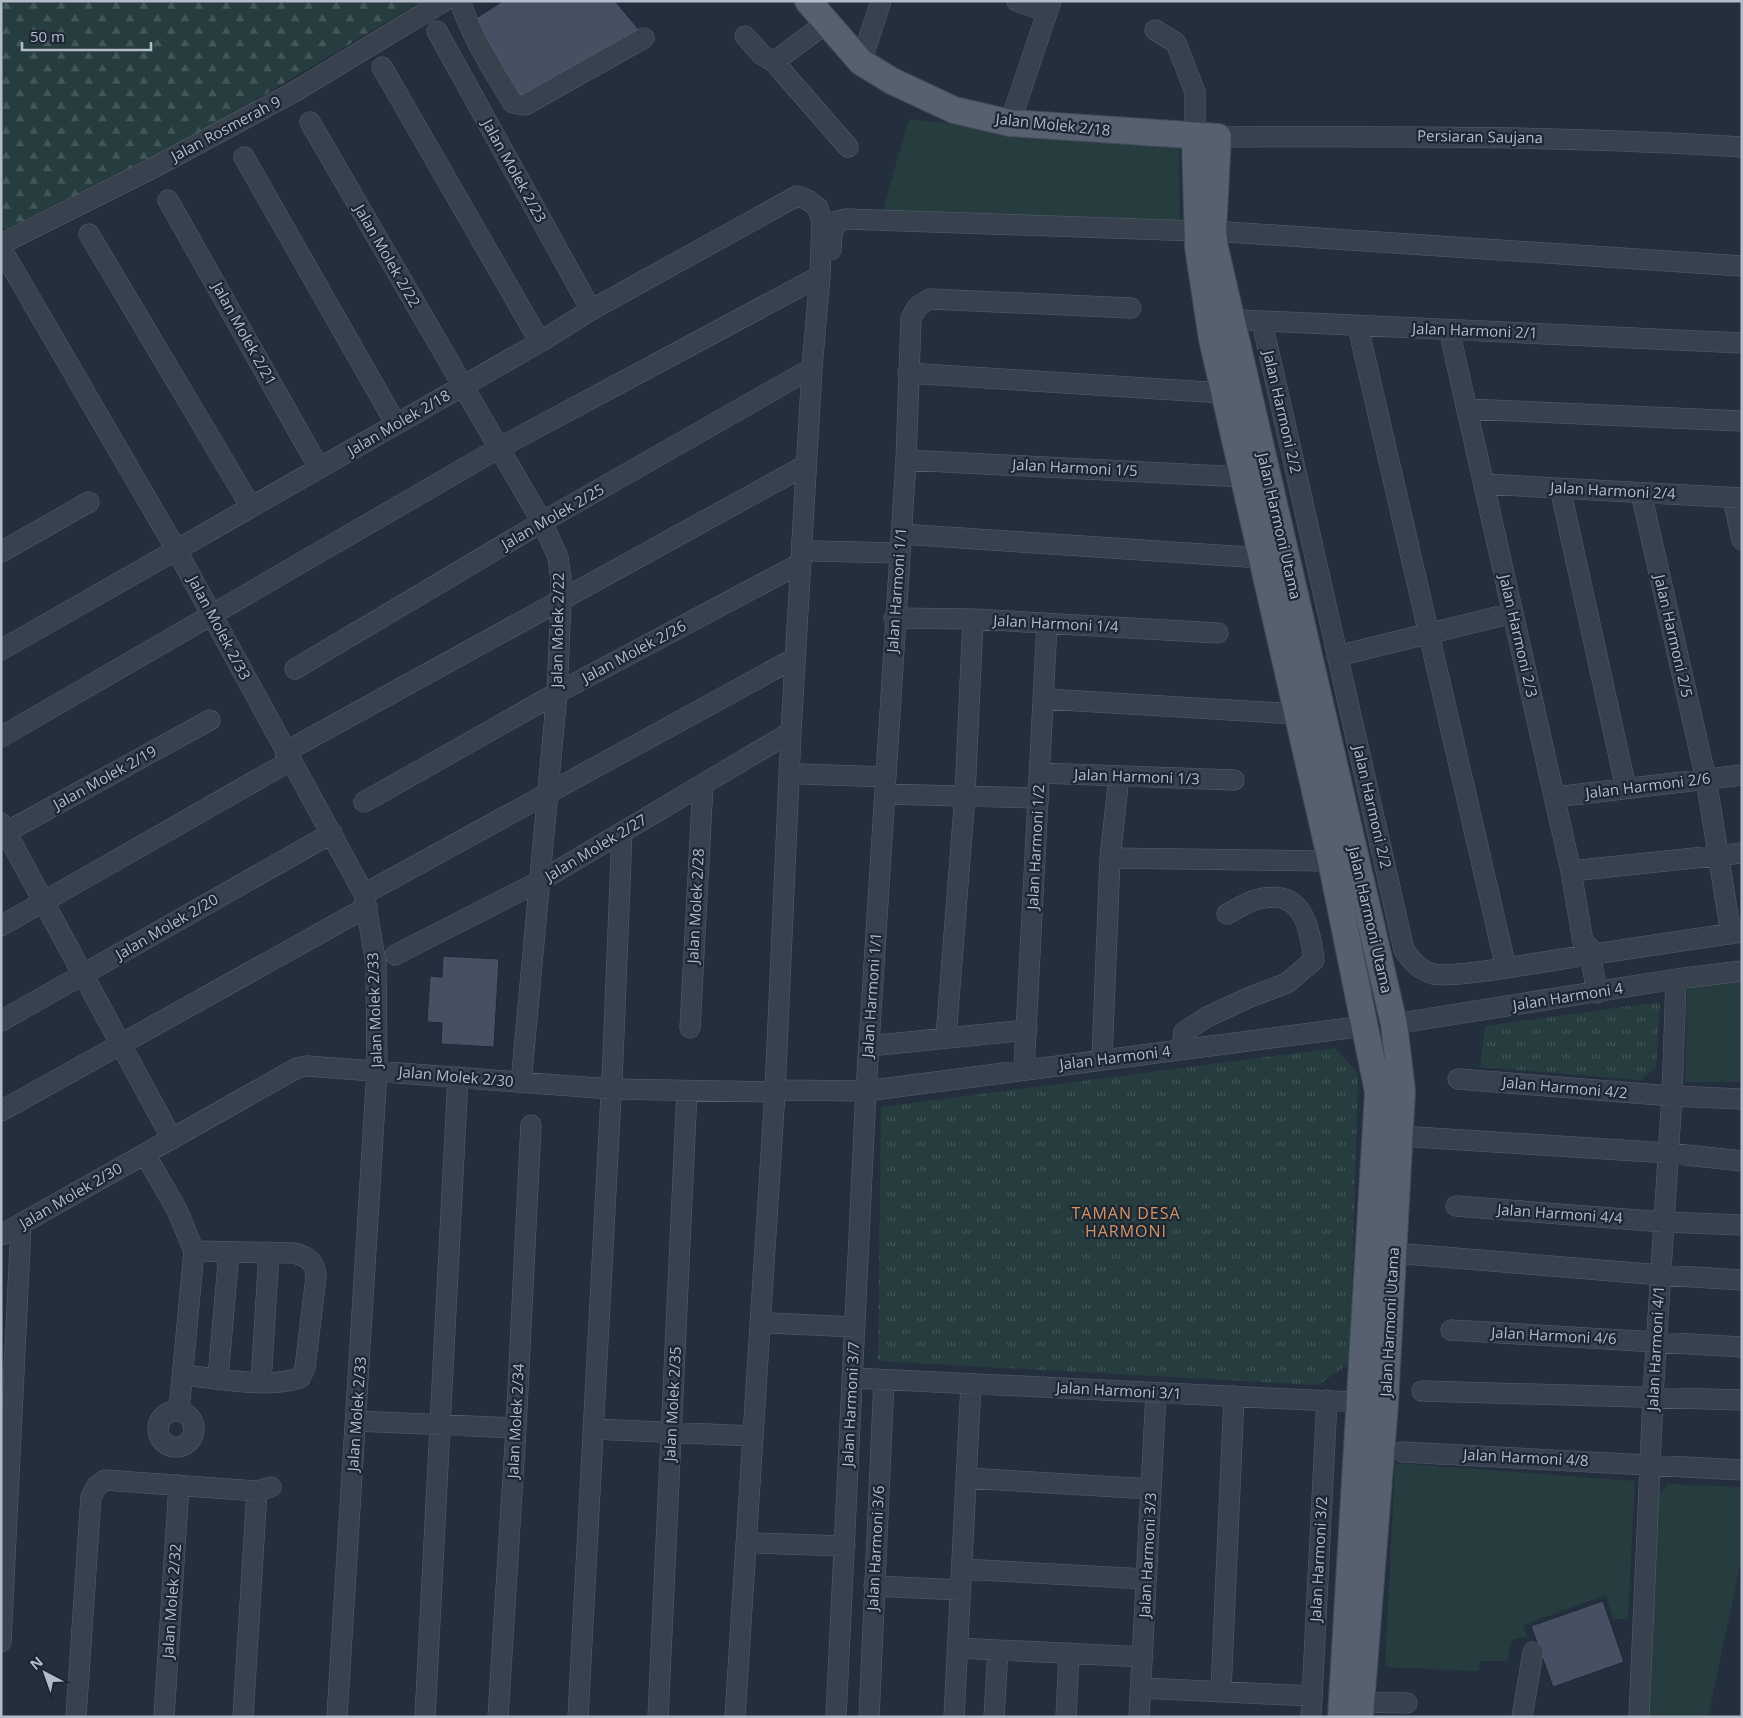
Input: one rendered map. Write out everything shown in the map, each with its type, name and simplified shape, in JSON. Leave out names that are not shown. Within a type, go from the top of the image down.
[{"type":"main road","name":"Jalan Molek 2/18","points":[[808,1],[861,62],[892,82],[954,110],[1010,123],[1206,137]]},
{"type":"main road","name":"Jalan Harmoni Utama","points":[[1206,137],[1205,231],[1219,319],[1394,1024],[1402,1091],[1394,1253],[1372,1403]]},
{"type":"main road","name":"Jalan Harmoni Utama","points":[[1219,319],[1223,393],[1244,477],[1331,861],[1378,1092],[1372,1403],[1354,1712]]},
{"type":"street","name":"Jalan Rosmerah 9","points":[[1,244],[155,166],[294,92],[444,1]]},
{"type":"street","points":[[460,1],[467,22],[513,103],[525,105],[644,38]]},
{"type":"street","points":[[861,62],[881,1]]},
{"type":"street","points":[[1010,123],[1049,6],[1017,1]]},
{"type":"street","points":[[774,62],[826,23]]},
{"type":"street","points":[[1155,30],[1176,43],[1195,92],[1206,137]]},
{"type":"street","name":"Jalan Molek 2/23","points":[[437,31],[591,310]]},
{"type":"street","points":[[745,36],[762,55],[774,62],[848,147]]},
{"type":"street","points":[[382,68],[540,342]]},
{"type":"street","name":"Jalan Molek 2/22","points":[[310,122],[542,522],[558,557],[561,579],[561,602],[557,693],[521,1083]]},
{"type":"street","name":"Persiaran Saujana","points":[[1206,137],[1432,136],[1663,142],[1742,147]]},
{"type":"street","points":[[244,157],[396,424]]},
{"type":"street","name":"Jalan Molek 2/18","points":[[1,650],[540,342],[591,310],[797,196],[808,200],[818,208],[820,214],[822,221],[820,276]]},
{"type":"street","name":"Jalan Molek 2/21","points":[[168,200],[319,468]]},
{"type":"street","points":[[748,1717],[770,1323],[795,658],[807,557],[832,233],[837,221],[856,219],[1205,231],[1742,266]]},
{"type":"street","points":[[89,234],[251,507]]},
{"type":"street","name":"Jalan Molek 2/33","points":[[1,248],[177,551],[288,757],[332,834],[366,900],[376,964],[377,1071],[337,1717]]},
{"type":"street","points":[[735,1717],[753,1436],[802,774],[807,557],[806,465],[820,276]]},
{"type":"street","points":[[1,737],[499,448],[820,276]]},
{"type":"street","name":"Jalan Harmoni 1/1","points":[[866,1091],[886,785],[894,618],[906,460],[911,318],[918,306],[930,299],[1131,308]]},
{"type":"street","name":"Jalan Harmoni 2/1","points":[[1219,319],[1358,327],[1742,343]]},
{"type":"street","name":"Jalan Harmoni 2/2","points":[[1262,322],[1404,950],[1422,970],[1434,974],[1506,968],[1584,951],[1737,933]]},
{"type":"street","points":[[1358,327],[1506,968]]},
{"type":"street","name":"Jalan Harmoni 2/3","points":[[1449,330],[1572,871],[1591,993]]},
{"type":"street","name":"Jalan Molek 2/25","points":[[295,668],[542,522],[812,368]]},
{"type":"street","points":[[908,373],[1223,393]]},
{"type":"street","points":[[1467,409],[1742,421]]},
{"type":"street","name":"Jalan Harmoni 1/5","points":[[906,460],[1244,477]]},
{"type":"street","points":[[1,926],[288,757],[806,465]]},
{"type":"street","name":"Jalan Harmoni 2/4","points":[[1484,484],[1738,498]]},
{"type":"street","points":[[1560,488],[1626,788]]},
{"type":"street","name":"Jalan Harmoni 2/5","points":[[1641,493],[1706,779],[1718,855],[1737,933]]},
{"type":"street","points":[[1738,498],[1742,540]]},
{"type":"street","points":[[1,552],[89,502]]},
{"type":"street","points":[[807,557],[900,544],[1262,558]]},
{"type":"street","name":"Jalan Molek 2/26","points":[[364,802],[557,693],[807,557]]},
{"type":"street","points":[[1337,656],[1513,613]]},
{"type":"street","name":"Jalan Harmoni 1/4","points":[[894,618],[973,619],[1218,633]]},
{"type":"street","points":[[946,1037],[964,795],[973,619]]},
{"type":"street","name":"Jalan Harmoni 1/2","points":[[1024,1070],[1045,699],[1047,624]]},
{"type":"street","points":[[1,1111],[122,1046],[548,793],[795,658]]},
{"type":"street","points":[[1045,699],[1297,714]]},
{"type":"street","name":"Jalan Molek 2/19","points":[[3,830],[210,720]]},
{"type":"street","name":"Jalan Molek 2/27","points":[[396,955],[540,881],[791,732]]},
{"type":"street","name":"Jalan Harmoni 1/3","points":[[1040,773],[1234,780]]},
{"type":"street","points":[[802,774],[964,795],[1039,798]]},
{"type":"street","name":"Jalan Harmoni 2/6","points":[[1555,797],[1742,775]]},
{"type":"street","points":[[1102,1059],[1110,858],[1120,776]]},
{"type":"street","name":"Jalan Molek 2/28","points":[[690,1028],[703,784]]},
{"type":"street","points":[[3,830],[172,1139]]},
{"type":"street","points":[[578,1717],[622,832]]},
{"type":"street","name":"Jalan Molek 2/20","points":[[1,1022],[332,834]]},
{"type":"street","points":[[1572,871],[1742,853]]},
{"type":"street","points":[[1110,858],[1331,861]]},
{"type":"street","points":[[1182,1049],[1184,1032],[1207,1017],[1286,983],[1314,960],[1310,933],[1299,907],[1286,900],[1280,897],[1257,899],[1227,914]]},
{"type":"street","name":"Jalan Harmoni 4","points":[[1394,1024],[1742,971]]},
{"type":"street","name":"Jalan Harmoni 4/1","points":[[1639,1717],[1653,1396],[1672,1096],[1676,980]]},
{"type":"street","name":"Jalan Harmoni 4","points":[[780,1091],[866,1091],[1364,1026]]},
{"type":"street","points":[[869,1046],[1027,1030]]},
{"type":"street","name":"Jalan Molek 2/30","points":[[1,1235],[297,1068],[307,1066],[610,1089],[780,1091]]},
{"type":"street","points":[[425,1717],[458,1077]]},
{"type":"street","name":"Jalan Harmoni 4/2","points":[[1458,1079],[1672,1096],[1742,1099]]},
{"type":"street","name":"Jalan Molek 2/35","points":[[658,1717],[687,1091]]},
{"type":"street","name":"Jalan Harmoni 3/7","points":[[836,1717],[866,1091]]},
{"type":"street","name":"Jalan Molek 2/34","points":[[498,1717],[516,1428],[531,1125]]},
{"type":"street","points":[[1400,1136],[1668,1152],[1742,1161]]},
{"type":"street","points":[[145,1154],[177,1210],[194,1251],[179,1411]]},
{"type":"street","name":"Jalan Harmoni 4/4","points":[[1456,1206],[1664,1222],[1742,1225]]},
{"type":"street","points":[[1,1642],[21,1225]]},
{"type":"street","points":[[183,1375],[261,1382],[287,1382],[300,1378],[305,1368],[316,1277],[316,1267],[308,1257],[294,1253],[194,1251]]},
{"type":"street","points":[[218,1378],[229,1252]]},
{"type":"street","points":[[261,1382],[269,1252]]},
{"type":"street","points":[[1394,1253],[1742,1280]]},
{"type":"street","points":[[770,1323],[855,1327]]},
{"type":"street","name":"Jalan Harmoni 4/6","points":[[1451,1330],[1742,1347]]},
{"type":"street","name":"Jalan Harmoni 3/1","points":[[853,1378],[1372,1403]]},
{"type":"street","name":"Jalan Harmoni 3/6","points":[[869,1717],[884,1380]]},
{"type":"street","points":[[954,1717],[971,1384]]},
{"type":"street","points":[[1422,1391],[1742,1400]]},
{"type":"street","name":"Jalan Harmoni 3/3","points":[[1140,1717],[1156,1393]]},
{"type":"street","points":[[1221,1691],[1234,1396]]},
{"type":"street","name":"Jalan Harmoni 3/2","points":[[1311,1717],[1327,1400]]},
{"type":"street","points":[[356,1421],[516,1428]]},
{"type":"street","points":[[593,1429],[753,1436]]},
{"type":"street","name":"Jalan Harmoni 4/8","points":[[1402,1452],[1742,1470]]},
{"type":"street","points":[[967,1478],[1151,1489]]},
{"type":"street","points":[[76,1717],[91,1497],[97,1486],[105,1480],[264,1489],[243,1717]]},
{"type":"street","name":"Jalan Molek 2/32","points":[[164,1717],[179,1485]]},
{"type":"street","points":[[757,1542],[845,1546]]},
{"type":"street","points":[[962,1569],[1146,1579]]},
{"type":"street","points":[[874,1586],[961,1590]]},
{"type":"street","points":[[958,1648],[1143,1657]]},
{"type":"street","points":[[994,1717],[998,1650]]},
{"type":"street","points":[[1522,1717],[1533,1652]]},
{"type":"street","points":[[1066,1717],[1069,1653]]},
{"type":"street","points":[[1141,1688],[1312,1696]]},
{"type":"street","points":[[1354,1712],[1408,1703]]},
{"type":"green space","points":[[1,1],[422,1],[187,141],[12,230],[1,226]]},
{"type":"green space","points":[[909,119],[1179,149],[1180,226],[881,217]]},
{"type":"green space","points":[[1742,979],[1742,1082],[1685,1082],[1687,984]]},
{"type":"green space","points":[[1660,1002],[1656,1067],[1641,1080],[1480,1067],[1485,1026]]},
{"type":"green space","points":[[1335,1048],[1358,1073],[1350,1363],[1318,1385],[878,1361],[881,1107]]},
{"type":"green space","points":[[1395,1463],[1635,1481],[1628,1619],[1613,1619],[1606,1595],[1523,1625],[1527,1636],[1512,1640],[1507,1661],[1480,1661],[1479,1671],[1385,1667]]},
{"type":"green space","points":[[1668,1484],[1742,1487],[1742,1557],[1708,1717],[1649,1717],[1658,1494]]},
{"type":"building","points":[[503,1],[615,1],[641,32],[518,100],[473,20]]},
{"type":"building","points":[[443,956],[499,959],[494,1047],[441,1044],[442,1023],[427,1022],[430,976],[442,977]]},
{"type":"building","points":[[1603,1601],[1624,1662],[1553,1687],[1531,1626]]},
{"type":"district","name":"TAMAN DESA HARMONI","points":[[1126,1222]]}]
